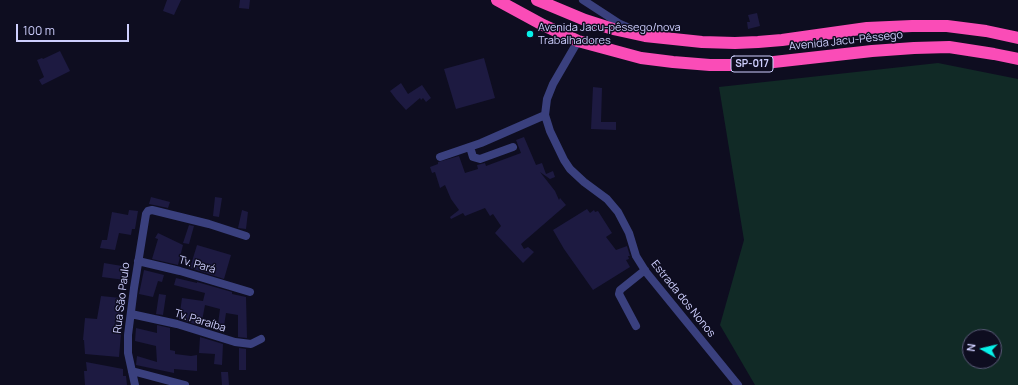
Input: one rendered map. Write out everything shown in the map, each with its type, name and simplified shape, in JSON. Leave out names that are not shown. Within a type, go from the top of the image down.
[{"type":"highway","name":"Avenida Jacu-Pêssego","points":[[497,0],[543,25],[578,41],[641,58],[673,62],[710,65],[747,65],[872,51],[949,47],[1018,59]]},
{"type":"highway","name":"Avenida Jacu-Pêssego","points":[[537,0],[585,20],[613,29],[645,36],[702,42],[735,43],[782,40],[867,28],[912,26],[947,26],[986,31],[1018,38]]},
{"type":"street","points":[[583,0],[620,24],[645,36]]},
{"type":"street","name":"Estrada dos Nonos","points":[[578,41],[553,84],[547,99],[545,115],[550,131],[570,169],[584,182],[607,199],[618,212],[629,233],[636,256],[645,270],[738,385]]},
{"type":"street","points":[[440,157],[470,147],[545,115]]},
{"type":"street","points":[[470,147],[473,157],[480,159],[513,147]]},
{"type":"street","name":"Rua São Paulo","points":[[135,385],[128,353],[128,335],[138,261],[146,214],[148,211],[152,210],[209,224],[246,236]]},
{"type":"street","name":"Tv. Pará","points":[[138,261],[180,271],[250,292]]},
{"type":"street","points":[[636,326],[619,294],[620,290],[645,270]]},
{"type":"street","name":"Tv. Paraíba","points":[[131,314],[177,324],[235,342],[251,344],[261,339]]},
{"type":"street","points":[[132,371],[185,385]]},
{"type":"green space","points":[[938,63],[1018,79],[1018,385],[755,385],[720,325],[744,240],[719,87]]},
{"type":"building","points":[[167,0],[181,0],[174,15],[163,11]]},
{"type":"building","points":[[240,0],[250,0],[249,9],[239,8]]},
{"type":"building","points":[[757,13],[760,26],[748,29],[747,22],[750,22],[748,15]]},
{"type":"building","points":[[60,51],[70,71],[42,85],[39,80],[44,77],[37,60],[43,59]]},
{"type":"building","points":[[484,58],[495,98],[456,109],[444,69]]},
{"type":"building","points":[[401,83],[408,94],[422,85],[431,98],[426,102],[423,98],[421,100],[420,98],[406,110],[390,91]]},
{"type":"building","points":[[593,87],[602,88],[601,122],[616,122],[616,130],[591,129]]},
{"type":"building","points":[[524,137],[536,165],[542,163],[546,174],[553,171],[555,177],[550,179],[540,172],[555,191],[559,200],[560,198],[566,205],[521,244],[524,249],[528,247],[534,252],[523,263],[495,233],[501,226],[493,214],[490,216],[485,208],[465,216],[463,213],[451,219],[450,217],[459,210],[451,199],[445,185],[440,188],[435,172],[432,173],[430,167],[438,164],[438,162],[459,156],[465,173],[478,169],[477,165],[485,163],[486,166],[521,153],[516,140]]},
{"type":"building","points":[[151,197],[170,202],[168,208],[149,204]]},
{"type":"building","points":[[215,197],[222,198],[219,217],[213,216]]},
{"type":"building","points":[[587,209],[590,213],[594,210],[595,212],[598,211],[612,233],[606,237],[616,250],[627,246],[630,256],[628,256],[629,259],[626,260],[630,267],[593,290],[564,249],[553,230]]},
{"type":"building","points":[[129,210],[138,211],[135,229],[132,229],[131,235],[119,233],[115,250],[100,248],[102,240],[107,240],[112,212],[128,215]]},
{"type":"building","points":[[242,210],[248,212],[246,229],[238,228]]},
{"type":"building","points":[[189,225],[194,226],[189,244],[183,243]]},
{"type":"building","points":[[158,233],[183,245],[178,265],[152,259],[158,239],[155,238]]},
{"type":"building","points":[[197,245],[231,255],[224,279],[190,268]]},
{"type":"building","points":[[104,263],[128,267],[125,280],[102,277]]},
{"type":"building","points":[[144,270],[164,275],[162,282],[158,281],[153,297],[139,294]]},
{"type":"building","points":[[176,278],[197,282],[232,292],[232,294],[246,297],[247,338],[238,337],[238,315],[226,313],[223,332],[217,331],[220,309],[205,305],[201,326],[179,319],[182,298],[203,301],[205,293],[174,285]]},
{"type":"building","points":[[159,294],[166,295],[163,315],[156,314]]},
{"type":"building","points":[[101,296],[121,298],[120,311],[122,312],[119,357],[85,354],[83,340],[85,318],[97,319]]},
{"type":"building","points":[[157,325],[170,328],[170,350],[175,351],[175,354],[191,356],[197,355],[197,371],[174,369],[174,373],[136,365],[137,356],[157,362],[156,346],[135,341],[136,328],[157,333]]},
{"type":"building","points":[[200,337],[223,344],[222,365],[214,364],[215,354],[199,353]]},
{"type":"building","points":[[239,348],[246,349],[246,370],[239,370]]},
{"type":"building","points":[[86,362],[123,369],[123,376],[126,376],[127,385],[85,385],[84,371],[87,371]]},
{"type":"building","points":[[221,372],[228,372],[229,385],[222,385]]},
{"type":"place","name":"Avenida Jacu-pêssego/nova Trabalhadores","points":[[530,34]]}]
